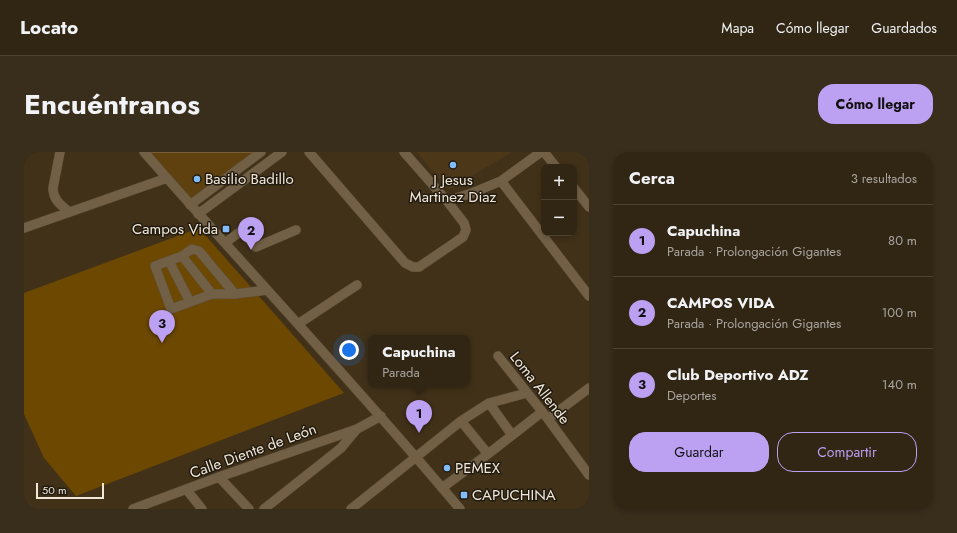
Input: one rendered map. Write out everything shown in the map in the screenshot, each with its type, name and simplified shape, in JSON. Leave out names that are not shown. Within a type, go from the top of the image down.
[{"type":"street","points":[[60,152],[53,194],[56,200],[70,212]]},
{"type":"street","points":[[144,152],[198,214],[381,416],[460,509]]},
{"type":"street","points":[[198,214],[282,152]]},
{"type":"street","points":[[309,152],[405,263],[413,267],[419,267],[462,236],[466,230],[464,222],[404,152]]},
{"type":"street","points":[[447,201],[501,181],[542,152],[553,164]]},
{"type":"street","points":[[190,205],[258,153]]},
{"type":"street","points":[[24,228],[167,178]]},
{"type":"street","points":[[501,181],[589,296]]},
{"type":"street","points":[[577,192],[589,206]]},
{"type":"street","points":[[225,243],[241,231],[256,247],[296,230]]},
{"type":"street","points":[[235,294],[199,251],[192,249],[182,256],[155,266],[171,308],[212,294],[235,294],[267,290]]},
{"type":"street","points":[[182,256],[212,294]]},
{"type":"street","points":[[169,261],[190,302]]},
{"type":"street","points":[[298,324],[357,285]]},
{"type":"street","name":"Loma Allende","points":[[498,356],[548,419],[589,476]]},
{"type":"street","points":[[548,419],[589,388]]},
{"type":"street","points":[[351,509],[461,421],[489,403],[527,393]]},
{"type":"street","points":[[489,403],[512,435]]},
{"type":"street","points":[[442,488],[542,412]]},
{"type":"street","name":"Calle Diente de León","points":[[133,509],[357,429],[381,416]]},
{"type":"street","points":[[461,421],[488,454]]},
{"type":"street","points":[[264,509],[341,448],[357,429]]},
{"type":"street","points":[[220,477],[249,509]]},
{"type":"street","points":[[186,489],[202,509]]},
{"type":"shaded area","points":[[416,152],[512,152],[449,190]]},
{"type":"shaded area","points":[[199,228],[344,393],[76,496],[44,458],[24,414],[24,293]]},
{"type":"building","name":"Basilio Badillo","points":[[150,152],[256,152],[191,201]]},
{"type":"place","name":"J Jesus Martinez Diaz","points":[[453,165]]},
{"type":"place","name":"Basilio Badillo","points":[[197,179]]},
{"type":"place","name":"Campos Vida","points":[[226,229]]},
{"type":"place","name":"CAMPOS VIDA","points":[[251,250]]},
{"type":"place","name":"Club Deportivo ADZ","points":[[162,343]]},
{"type":"place","name":"Capuchina","points":[[419,433]]},
{"type":"place","name":"PEMEX","points":[[447,468]]},
{"type":"place","name":"CAPUCHINA","points":[[464,495]]}]
